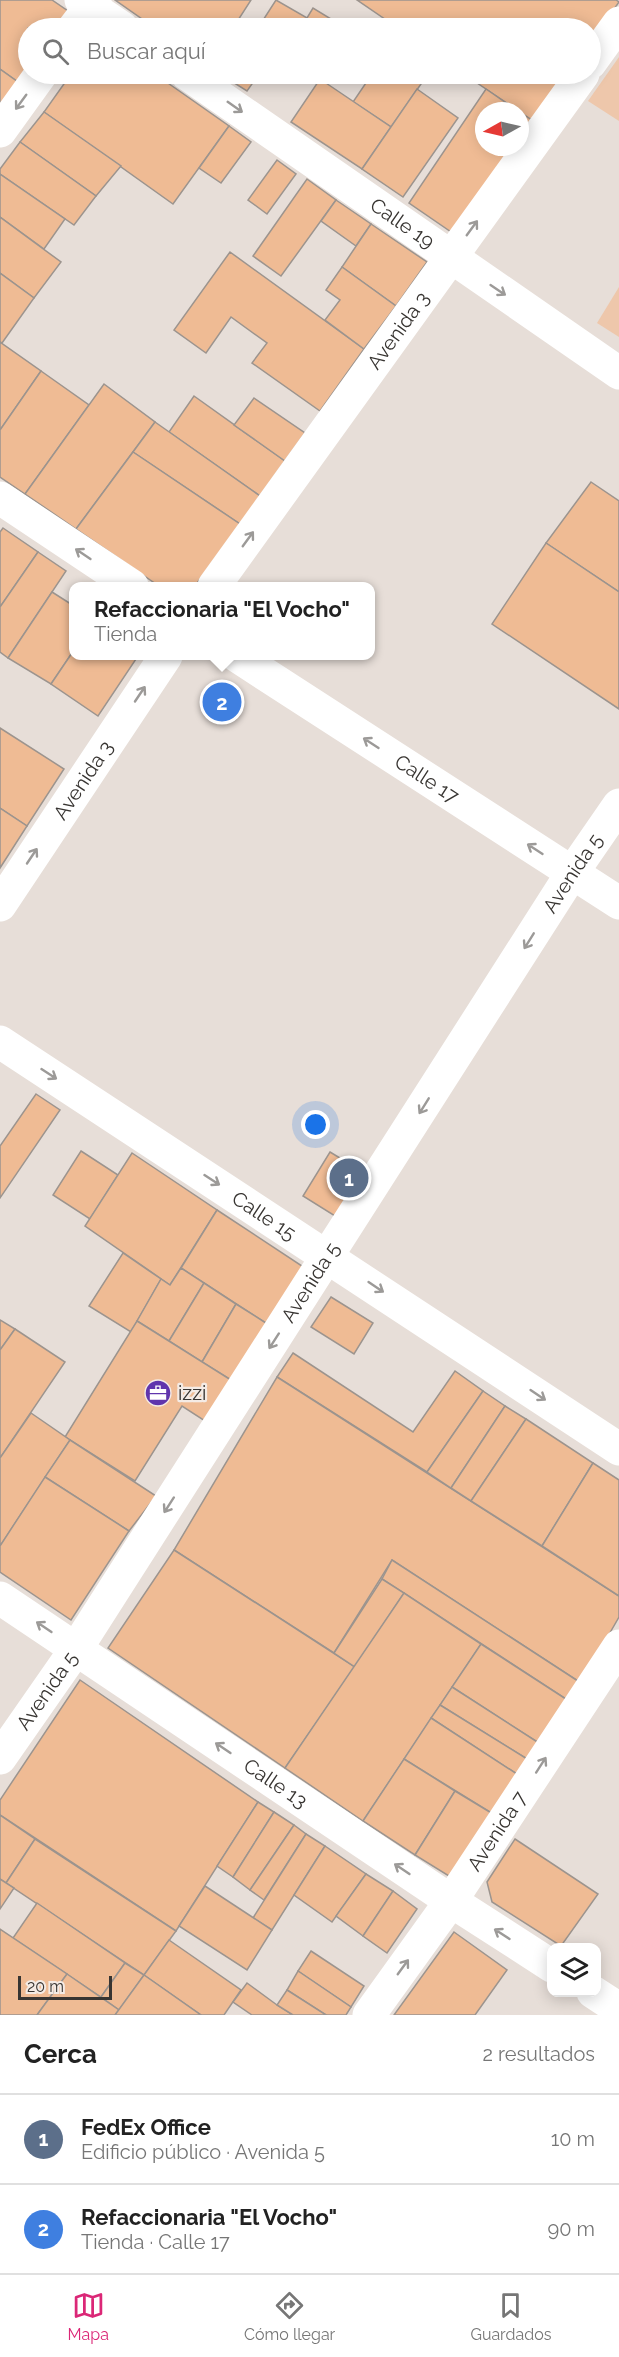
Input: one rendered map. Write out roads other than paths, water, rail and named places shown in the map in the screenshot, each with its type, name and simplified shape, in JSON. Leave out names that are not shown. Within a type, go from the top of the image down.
[{"type":"street","points":[[85,9],[103,18]]},
{"type":"street","points":[[601,49],[619,23]]},
{"type":"street","points":[[0,130],[34,84]]},
{"type":"street","name":"Calle 19","points":[[201,84],[619,373]]},
{"type":"street","name":"Avenida 3","points":[[217,582],[576,84]]},
{"type":"street","points":[[0,498],[126,582]]},
{"type":"street","name":"Avenida 3","points":[[0,905],[163,660]]},
{"type":"street","name":"Calle 17","points":[[243,660],[619,903]]},
{"type":"street","name":"Avenida 5","points":[[0,1758],[76,1649],[572,873],[619,805]]},
{"type":"street","name":"Calle 15","points":[[0,1042],[329,1256],[619,1449]]},
{"type":"street","name":"Calle 13","points":[[0,1598],[451,1901],[547,1963]]},
{"type":"street","name":"Avenida 7","points":[[369,2015],[451,1901],[619,1647]]},
{"type":"street","points":[[601,1997],[619,2009]]},
{"type":"place","name":"Refaccionaria \"El Vocho\"","points":[[222,702]]},
{"type":"place","name":"FedEx Office","points":[[349,1178]]},
{"type":"place","name":"izzi","points":[[158,1393]]}]
